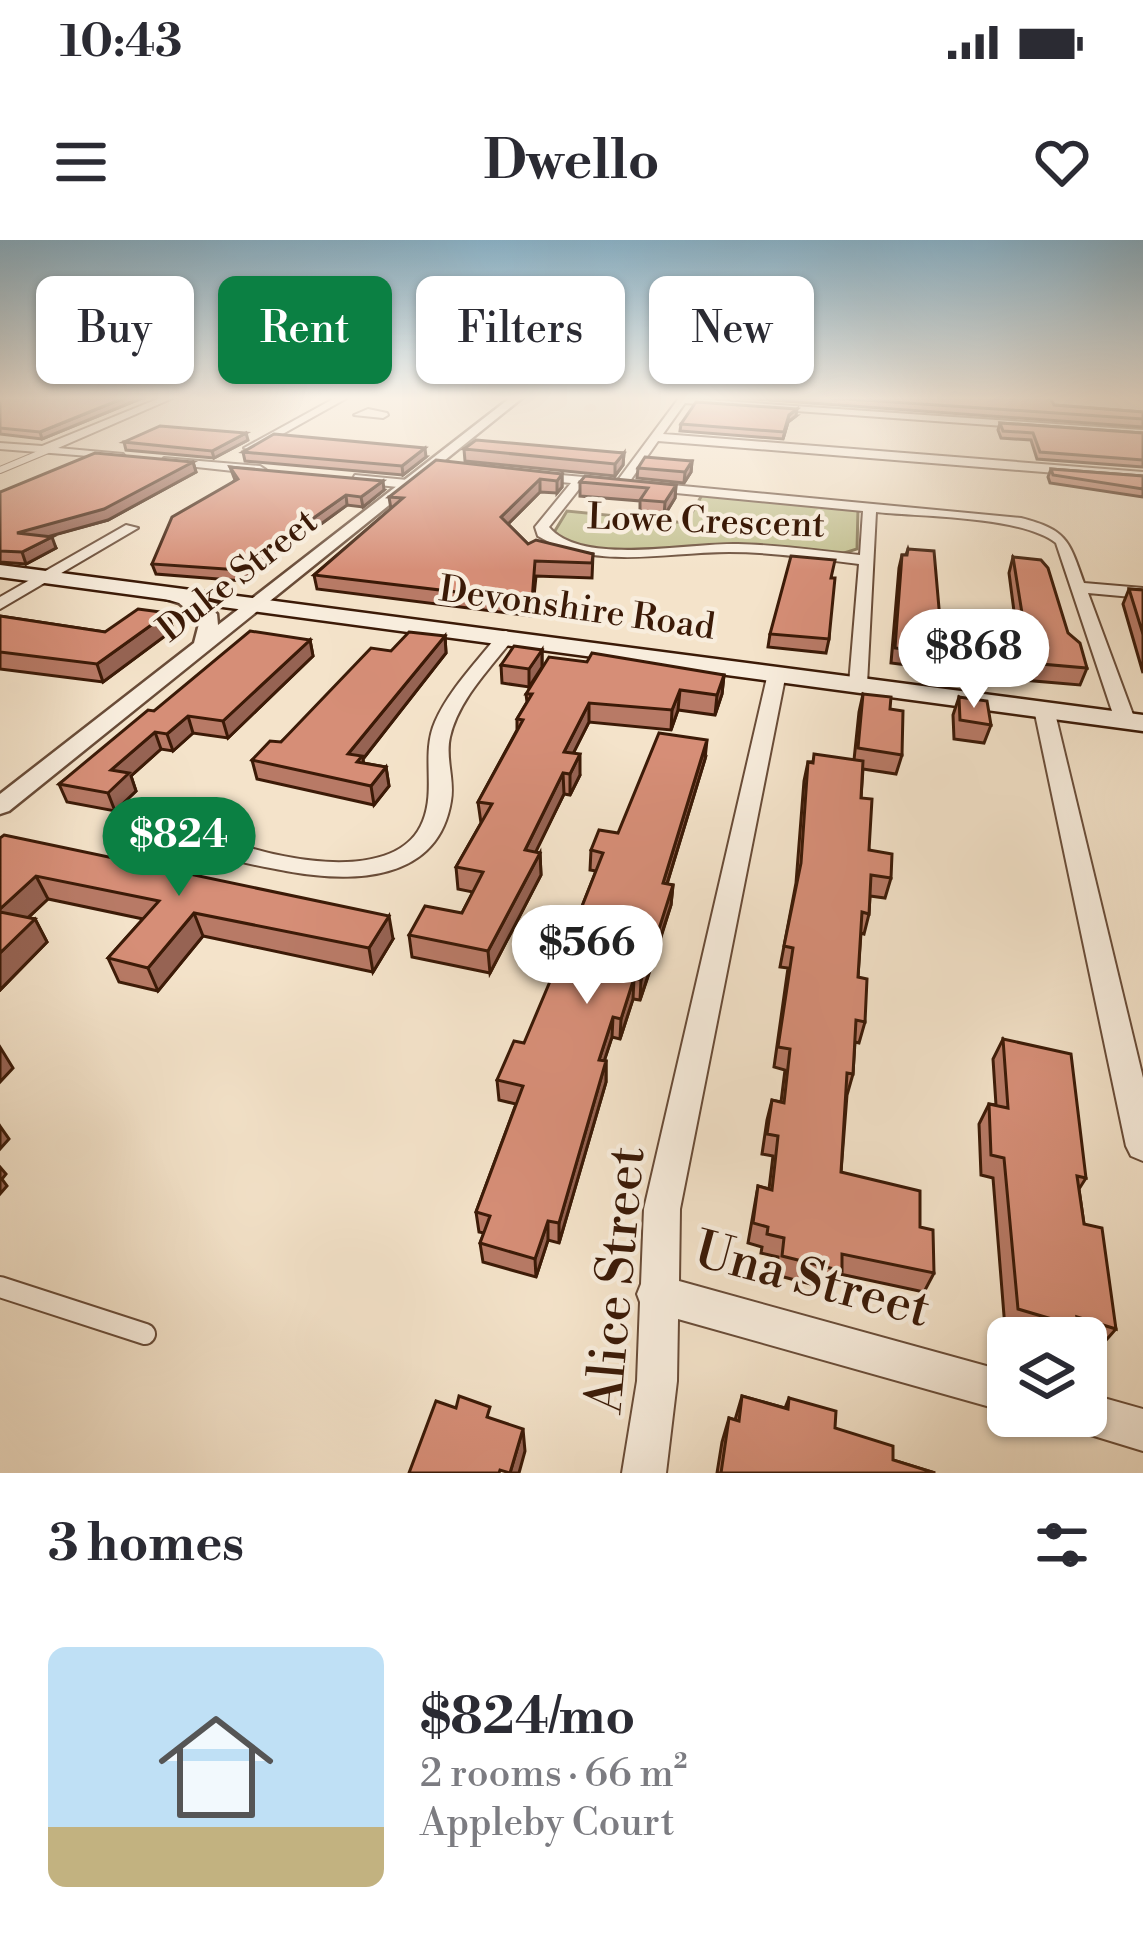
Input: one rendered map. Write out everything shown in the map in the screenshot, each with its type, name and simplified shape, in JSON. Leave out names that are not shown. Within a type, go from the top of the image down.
[{"type":"main road","name":"Devonshire Road","points":[[0,571],[1134,722]]},
{"type":"street","points":[[106,456],[133,458]]},
{"type":"street","points":[[217,466],[236,456]]},
{"type":"street","name":"Duke Street","points":[[0,806],[449,456]]},
{"type":"street","points":[[621,484],[641,456]]},
{"type":"street","points":[[893,456],[1143,476]]},
{"type":"street","points":[[154,460],[283,472]]},
{"type":"street","points":[[512,473],[1040,526],[1059,536],[1134,722]]},
{"type":"street","points":[[350,478],[407,484]]},
{"type":"street","name":"Lowe Crescent","points":[[580,480],[542,527],[543,533],[561,545],[640,552],[736,548],[866,560]]},
{"type":"street","points":[[858,684],[870,508]]},
{"type":"street","points":[[0,604],[131,529]]},
{"type":"street","points":[[1079,587],[1143,593]]},
{"type":"street","points":[[158,591],[185,599],[210,618],[204,643]]},
{"type":"street","points":[[188,827],[229,852],[338,873],[378,870],[398,862],[414,850],[436,816],[439,743],[449,715],[506,636]]},
{"type":"street","name":"Alice Street","points":[[644,1473],[656,1381],[662,1208],[777,673]]},
{"type":"street","points":[[1044,709],[1143,1146]]},
{"type":"street","name":"Una Street","points":[[656,1294],[987,1386]]},
{"type":"street","points":[[1107,1420],[1143,1430]]},
{"type":"lane","points":[[0,470],[33,456]]},
{"type":"lane","points":[[0,1287],[146,1334]]},
{"type":"shaded area","points":[[702,495],[858,510],[857,549],[841,554],[707,545],[615,551],[593,549],[553,534],[567,511],[686,523]]},
{"type":"building","points":[[89,456],[193,462],[104,509],[17,533],[52,537],[22,552],[0,551],[0,492]]},
{"type":"building","points":[[283,456],[415,456],[402,466]]},
{"type":"building","points":[[530,456],[622,456],[615,464]]},
{"type":"building","points":[[1086,456],[1143,456],[1143,460]]},
{"type":"building","points":[[645,457],[692,461],[685,472],[638,468]]},
{"type":"building","points":[[436,460],[562,474],[557,481],[540,479],[501,517],[528,544],[536,540],[593,554],[592,563],[535,561],[532,601],[314,575],[403,498],[389,497]]},
{"type":"building","points":[[230,467],[383,481],[361,497],[346,495],[240,570],[152,564],[172,517],[238,479]]},
{"type":"building","points":[[1051,469],[1143,476],[1143,489],[1053,475]]},
{"type":"building","points":[[585,476],[676,485],[665,502],[640,500],[648,488],[580,482]]},
{"type":"building","points":[[908,549],[934,551],[943,654],[895,648],[902,555]]},
{"type":"building","points":[[791,556],[835,560],[829,639],[770,634]]},
{"type":"building","points":[[1013,557],[1041,560],[1048,568],[1068,633],[1080,643],[1087,668],[1030,663]]},
{"type":"building","points":[[1129,589],[1143,590],[1143,634]]},
{"type":"building","points":[[138,609],[168,613],[97,664],[0,652],[0,616],[105,632]]},
{"type":"building","points":[[250,631],[310,640],[223,721],[188,716],[167,734],[155,732],[111,770],[129,773],[108,793],[59,784],[148,710],[154,711]]},
{"type":"building","points":[[409,632],[445,636],[348,754],[362,756],[357,762],[386,767],[371,786],[252,760],[270,741],[281,742],[371,648],[391,651]]},
{"type":"building","points":[[514,646],[542,650],[529,669],[501,665]]},
{"type":"building","points":[[592,653],[724,675],[717,695],[680,690],[672,710],[589,703],[564,752],[580,754],[570,774],[563,773],[525,850],[540,853],[488,951],[409,935],[425,906],[462,913],[483,872],[456,867],[492,804],[478,802],[523,720],[517,719],[532,694],[526,694],[549,657],[587,662]]},
{"type":"building","points":[[863,694],[891,697],[890,709],[903,711],[902,755],[858,748]]},
{"type":"building","points":[[959,697],[987,701],[991,725],[960,720]]},
{"type":"building","points":[[659,733],[707,740],[663,883],[673,885],[641,980],[634,978],[621,1019],[613,1017],[599,1060],[606,1061],[559,1223],[548,1221],[535,1259],[480,1243],[490,1216],[476,1212],[523,1086],[497,1080],[514,1041],[524,1043],[554,972],[577,977],[599,918],[579,914],[603,853],[591,850],[599,830],[618,833]]},
{"type":"building","points":[[814,754],[863,761],[861,798],[872,799],[869,850],[892,854],[891,878],[871,875],[869,914],[862,912],[858,977],[867,979],[865,1022],[856,1020],[853,1074],[847,1073],[841,1172],[920,1191],[920,1227],[933,1230],[934,1273],[842,1254],[842,1271],[782,1256],[784,1238],[767,1234],[768,1227],[753,1223],[758,1186],[772,1190],[778,1136],[767,1134],[772,1100],[784,1103],[790,1049],[778,1047],[793,948],[784,946],[801,863],[808,762],[813,763]]},
{"type":"building","points":[[4,835],[389,916],[369,948],[194,913],[148,968],[108,958],[159,901],[36,876],[0,909],[0,838]]},
{"type":"building","points":[[0,912],[35,919],[0,953]]},
{"type":"building","points":[[1003,1039],[1071,1054],[1086,1178],[1077,1176],[1084,1224],[1102,1228],[1116,1329],[1107,1326],[1107,1317],[1045,1317],[1018,1309],[1004,1158],[991,1155],[989,1104],[1008,1108]]},
{"type":"building","points":[[459,1396],[490,1407],[487,1417],[523,1429],[510,1473],[409,1473],[436,1401],[456,1408]]},
{"type":"building","points":[[742,1396],[788,1409],[789,1398],[836,1411],[835,1428],[893,1446],[893,1460],[935,1473],[721,1473],[729,1418],[739,1421]]}]
